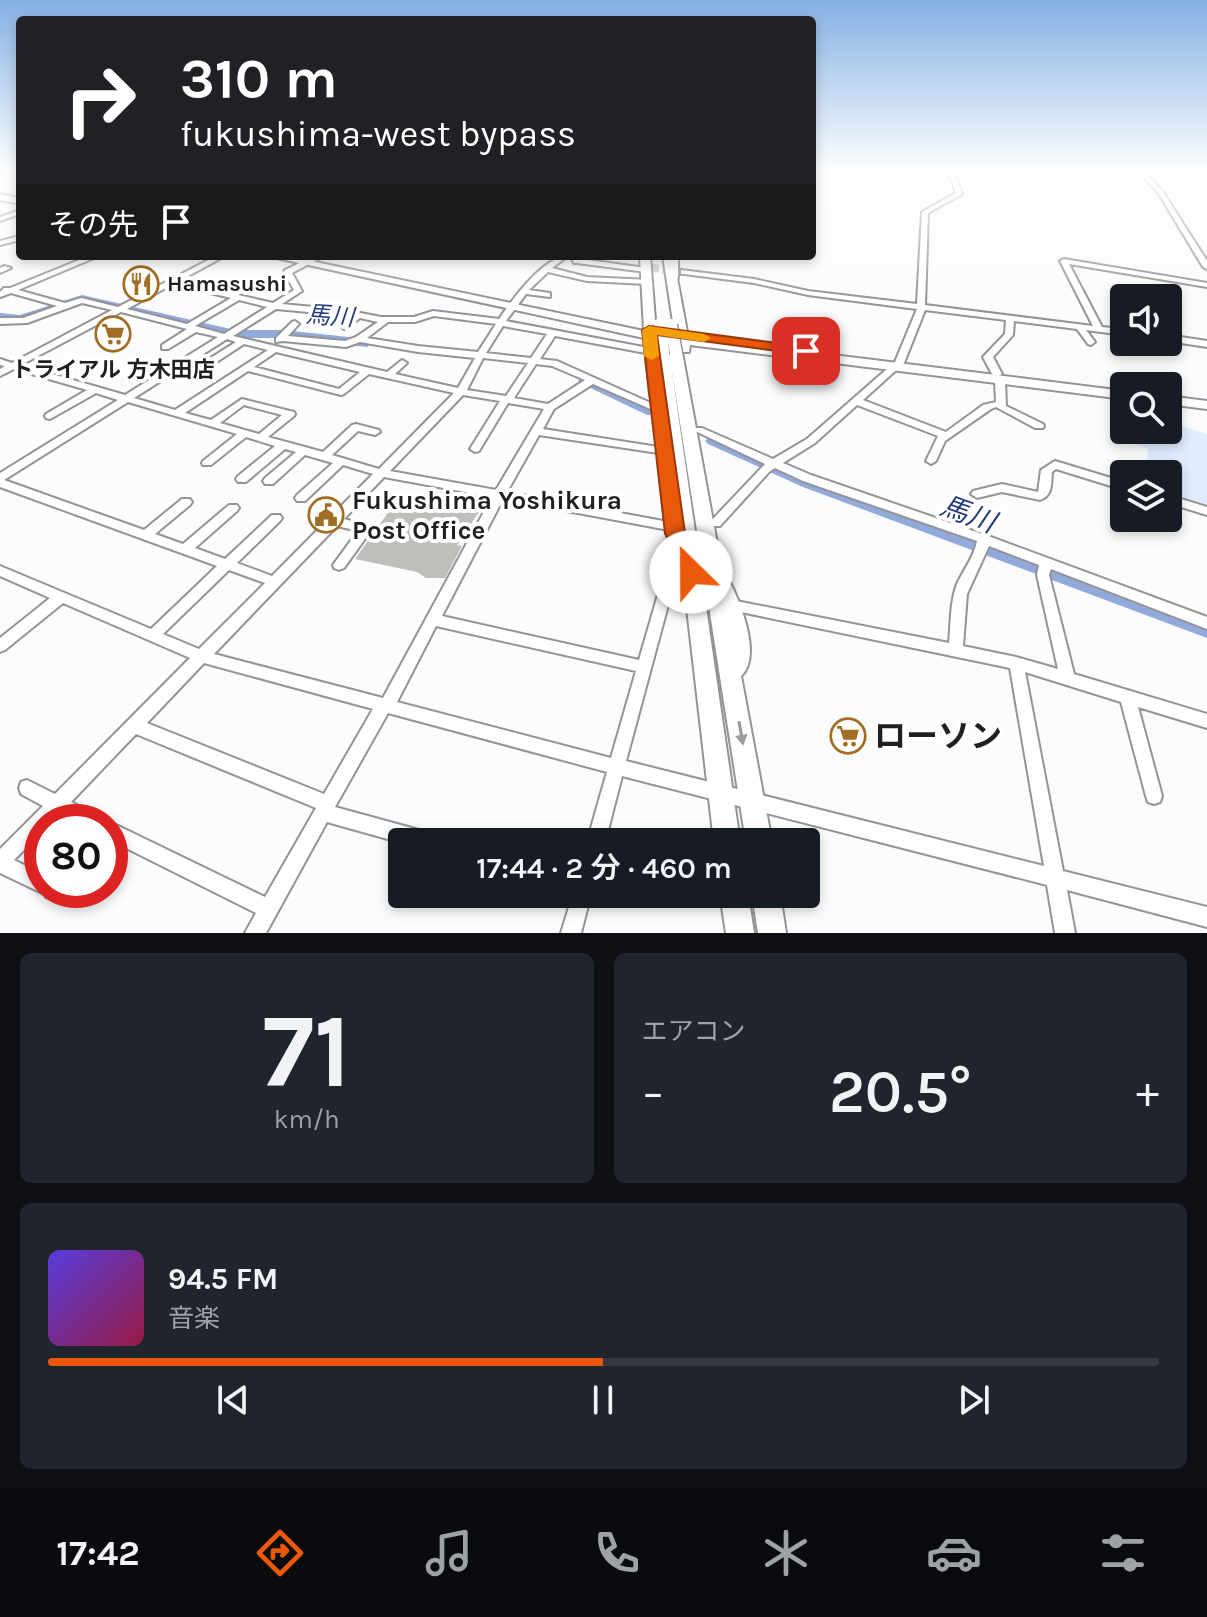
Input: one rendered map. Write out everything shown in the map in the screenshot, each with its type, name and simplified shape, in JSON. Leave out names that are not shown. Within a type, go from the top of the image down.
[{"type":"highway","points":[[313,260],[665,339],[1110,387]]},
{"type":"highway","points":[[653,260],[725,828]]},
{"type":"highway","points":[[661,260],[665,339],[713,571],[757,828]]},
{"type":"highway","points":[[672,260],[676,275],[665,339],[659,409],[674,527],[691,572]]},
{"type":"highway","points":[[644,269],[698,430],[716,523],[717,548],[713,571],[731,605],[738,664],[732,680]]},
{"type":"highway","points":[[999,377],[1110,393]]},
{"type":"highway","points":[[1182,395],[1207,398]]},
{"type":"highway","points":[[1182,402],[1207,405]]},
{"type":"highway","points":[[736,908],[740,933]]},
{"type":"street","points":[[716,523],[769,466],[811,441],[897,366],[922,307],[925,215]]},
{"type":"street","points":[[1174,215],[1207,267]]},
{"type":"street","points":[[2,291],[84,260]]},
{"type":"street","points":[[0,373],[214,260]]},
{"type":"street","points":[[0,480],[300,289],[288,272],[307,260]]},
{"type":"street","points":[[27,788],[56,804],[461,392],[513,305],[558,260]]},
{"type":"street","points":[[576,260],[644,269]]},
{"type":"street","points":[[1099,329],[1064,261],[1207,285]]},
{"type":"street","points":[[546,269],[587,279],[644,269]]},
{"type":"street","points":[[676,275],[762,282],[794,290],[1110,330]]},
{"type":"street","points":[[173,282],[274,306],[386,320],[415,319],[433,313],[552,333],[665,339]]},
{"type":"street","points":[[165,347],[250,285]]},
{"type":"street","points":[[2,291],[61,305]]},
{"type":"street","points":[[525,292],[547,295]]},
{"type":"street","points":[[0,321],[24,321],[81,300],[461,392],[550,407]]},
{"type":"street","points":[[344,326],[359,315]]},
{"type":"street","points":[[998,404],[1002,395],[999,377],[988,357],[1009,335],[1010,318]]},
{"type":"street","points":[[284,335],[356,340],[386,320]]},
{"type":"street","points":[[176,414],[247,368],[295,324]]},
{"type":"street","points":[[1079,326],[1091,342]]},
{"type":"street","points":[[475,449],[552,333]]},
{"type":"street","points":[[333,337],[562,366],[659,409]]},
{"type":"street","points":[[212,361],[244,340]]},
{"type":"street","points":[[1182,340],[1207,344]]},
{"type":"street","points":[[0,362],[381,473],[674,527]]},
{"type":"street","points":[[389,375],[402,363]]},
{"type":"street","points":[[247,368],[341,392],[368,370]]},
{"type":"street","points":[[255,933],[550,407],[590,381]]},
{"type":"street","points":[[50,416],[94,390]]},
{"type":"street","points":[[856,401],[947,436]]},
{"type":"street","points":[[212,424],[242,402],[290,414],[260,438]]},
{"type":"street","points":[[931,461],[941,439],[987,407],[998,404],[1039,426]]},
{"type":"street","points":[[324,457],[356,427],[375,432]]},
{"type":"street","points":[[698,430],[769,466],[1044,568],[1207,623]]},
{"type":"street","points":[[537,431],[665,451]]},
{"type":"street","points":[[207,463],[244,434]]},
{"type":"street","points":[[242,479],[283,445]]},
{"type":"street","points":[[269,481],[303,451]]},
{"type":"street","points":[[301,498],[340,462]]},
{"type":"street","points":[[977,494],[1002,488],[1040,496],[1045,492],[1047,470],[1055,465],[1110,482]]},
{"type":"street","points":[[0,480],[275,582]]},
{"type":"street","points":[[146,535],[186,502]]},
{"type":"street","points":[[1182,503],[1207,511]]},
{"type":"street","points":[[186,549],[233,508]]},
{"type":"street","points":[[153,635],[276,518]]},
{"type":"street","points":[[335,521],[366,529],[339,565]]},
{"type":"street","points":[[956,651],[961,593],[983,545]]},
{"type":"street","points":[[1044,568],[1068,679]]},
{"type":"street","points":[[0,571],[203,657],[617,767],[1207,917]]},
{"type":"street","points":[[600,828],[668,581],[675,574],[691,572]]},
{"type":"street","points":[[0,646],[61,597]]},
{"type":"street","points":[[731,605],[1016,663],[1207,721]]},
{"type":"street","points":[[433,620],[644,667]]},
{"type":"street","points":[[1016,663],[1065,933]]},
{"type":"street","points":[[1127,696],[1154,796]]},
{"type":"street","points":[[133,725],[326,808],[388,828]]},
{"type":"street","points":[[24,837],[0,862],[24,875]]},
{"type":"street","points":[[128,840],[268,909]]},
{"type":"street","points":[[571,933],[578,908]]},
{"type":"shaded area","points":[[1182,426],[1207,434],[1207,508],[1182,500],[1182,460],[1147,460],[1148,448],[1134,444],[1182,444]]},
{"type":"building","points":[[437,492],[485,503],[457,545],[462,546],[445,578],[426,578],[417,572],[355,559],[400,496],[431,502]]},
{"type":"waterway","name":"馬川","points":[[0,317],[21,319],[82,298],[235,334],[283,334],[367,343]]},
{"type":"waterway","name":"馬川","points":[[585,380],[652,412]]},
{"type":"waterway","name":"馬川","points":[[713,441],[809,483],[1207,630]]},
{"type":"tunnel","points":[[639,266],[684,272]]},
{"type":"slow traffic","points":[[651,356],[649,330],[704,338]]},
{"type":"place","name":"Hamasushi","points":[[141,284]]},
{"type":"place","name":"トライアル 方木田店","points":[[113,334]]},
{"type":"place","name":"Fukushima Yoshikura Post Office","points":[[326,515]]},
{"type":"place","name":"ローソン","points":[[848,736]]},
{"type":"route","points":[[691,572],[675,533],[649,330],[806,351]]}]
